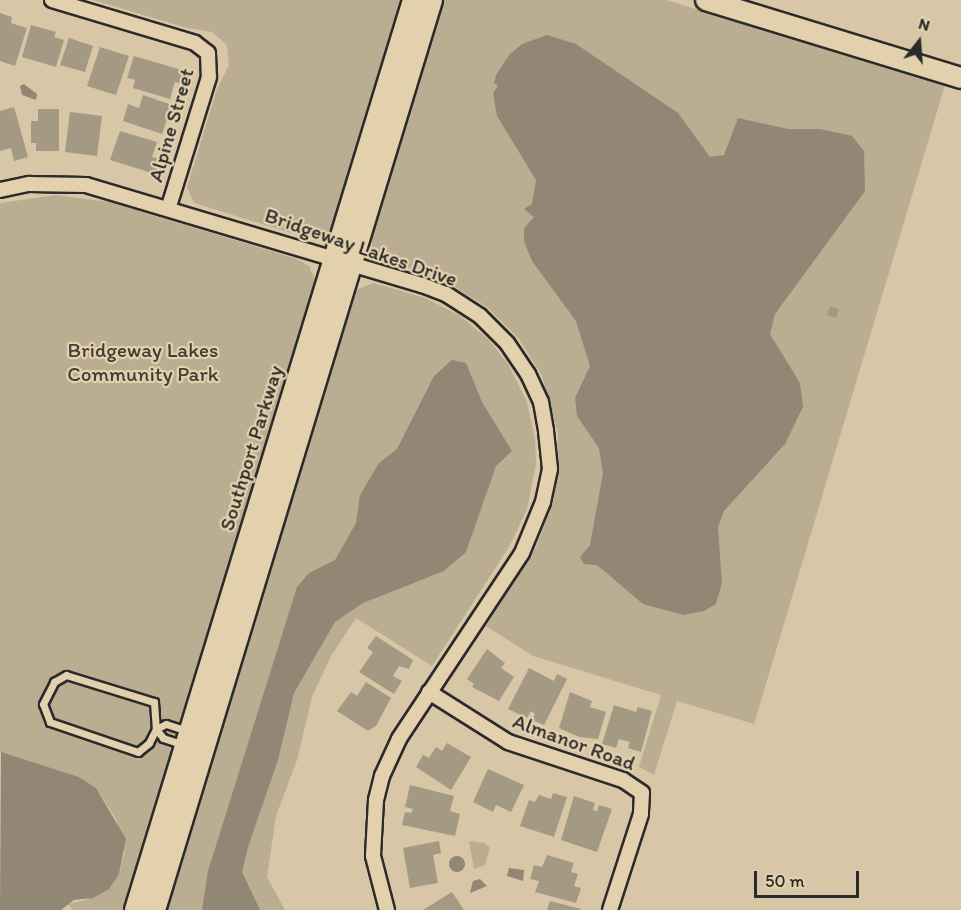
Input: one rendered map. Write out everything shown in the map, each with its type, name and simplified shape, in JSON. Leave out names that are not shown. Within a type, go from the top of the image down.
[{"type":"street","name":"Alpine Street","points":[[52,0],[195,43],[209,55],[209,77],[169,206]]},
{"type":"street","name":"Southport Parkway","points":[[344,261],[413,0]]},
{"type":"street","name":"Southport Parkway","points":[[155,910],[197,741],[344,261],[432,0]]},
{"type":"street","points":[[706,0],[961,78]]},
{"type":"street","name":"Bridgeway Lakes Drive","points":[[0,190],[29,184],[86,184],[169,206],[446,294],[480,316],[507,343],[528,374],[541,402],[549,469],[534,530],[391,754],[376,800],[373,856],[387,910]]},
{"type":"street","name":"Almanor Road","points":[[429,692],[508,742],[623,780],[642,793],[641,814],[610,910]]},
{"type":"street","name":"Southport Parkway","points":[[135,910],[197,741]]},
{"type":"lane","points":[[197,741],[163,738],[156,729],[154,702],[66,675],[54,682],[43,704],[50,722],[138,752],[149,743],[156,729],[166,724],[197,741]]},
{"type":"green space","points":[[93,0],[403,0],[332,229],[321,236],[307,238],[194,203],[187,187],[217,89],[229,65],[227,45],[212,32],[187,28]]},
{"type":"green space","points":[[442,0],[666,0],[945,85],[754,724],[677,701],[654,775],[639,767],[661,695],[533,656],[486,626],[536,547],[554,500],[558,434],[542,376],[519,339],[487,307],[440,278],[385,261],[372,248],[372,226]]},
{"type":"green space","name":"Bridgeway Lakes Community Park","points":[[56,195],[109,202],[297,259],[309,266],[316,282],[126,910],[73,910],[68,904],[86,900],[119,874],[125,852],[116,819],[96,788],[79,777],[0,752],[0,203]]},
{"type":"green space","points":[[374,283],[425,298],[459,315],[488,339],[508,364],[527,402],[535,439],[536,464],[527,509],[509,547],[432,666],[356,618],[331,656],[312,697],[297,760],[276,816],[267,877],[285,910],[164,910],[350,299],[358,289]]},
{"type":"green space","points":[[469,841],[485,843],[490,848],[485,865],[474,869]]},
{"type":"shaded area","points":[[547,35],[576,44],[678,113],[710,157],[724,155],[738,118],[788,129],[820,129],[852,136],[864,151],[865,191],[775,314],[770,334],[800,383],[803,407],[785,444],[724,511],[718,527],[722,583],[716,604],[704,611],[683,615],[643,604],[597,565],[584,564],[580,557],[590,545],[603,473],[599,448],[577,416],[575,398],[590,366],[576,321],[532,261],[524,241],[524,228],[534,217],[524,209],[532,204],[536,180],[497,116],[493,93],[498,86],[494,83],[496,75],[509,55],[522,44]]},
{"type":"shaded area","points":[[24,84],[37,94],[36,100],[22,95],[20,86]]},
{"type":"shaded area","points":[[452,360],[466,363],[482,402],[512,451],[496,466],[466,552],[444,571],[363,603],[335,622],[294,693],[278,760],[248,847],[242,872],[260,910],[202,910],[208,871],[297,587],[309,573],[335,560],[356,523],[360,495],[379,463],[397,449],[434,376]]},
{"type":"shaded area","points":[[1,752],[79,777],[96,788],[126,839],[119,874],[109,889],[93,898],[74,900],[61,910],[0,910]]},
{"type":"shaded area","points":[[454,856],[460,856],[465,864],[463,870],[454,872],[449,867],[449,861]]},
{"type":"shaded area","points":[[509,868],[524,870],[523,881],[507,876]]},
{"type":"shaded area","points":[[480,879],[487,886],[470,893],[473,881]]},
{"type":"building","points":[[0,13],[12,17],[11,23],[27,28],[15,66],[0,61]]},
{"type":"building","points":[[31,25],[56,32],[54,37],[64,40],[56,67],[22,57]]},
{"type":"building","points":[[69,38],[93,46],[85,72],[60,65]]},
{"type":"building","points":[[100,47],[129,56],[116,95],[87,86]]},
{"type":"building","points":[[134,56],[185,71],[182,84],[175,82],[170,99],[133,88],[135,80],[127,78]]},
{"type":"building","points":[[143,95],[172,105],[162,134],[123,121],[128,104],[139,108]]},
{"type":"building","points":[[14,107],[28,157],[14,161],[11,148],[0,151],[0,111]]},
{"type":"building","points":[[38,109],[59,109],[59,151],[36,151],[36,143],[31,143],[31,121],[38,121]]},
{"type":"building","points":[[70,112],[102,116],[97,156],[65,152]]},
{"type":"building","points":[[120,131],[157,142],[152,157],[159,159],[155,174],[110,160]]},
{"type":"building","points":[[830,306],[839,309],[836,318],[827,315]]},
{"type":"building","points":[[376,636],[413,660],[409,669],[399,666],[393,676],[402,681],[394,694],[359,672],[373,652],[367,648]]},
{"type":"building","points":[[487,649],[505,663],[501,668],[514,677],[499,701],[472,687],[474,684],[467,679]]},
{"type":"building","points":[[529,668],[554,681],[557,674],[567,679],[544,725],[532,720],[535,714],[531,711],[527,718],[508,709]]},
{"type":"building","points":[[366,682],[391,698],[376,726],[368,731],[337,711],[351,692],[357,696]]},
{"type":"building","points":[[570,692],[592,701],[590,707],[606,712],[598,739],[579,737],[559,728]]},
{"type":"building","points":[[614,705],[636,712],[638,707],[652,711],[641,752],[628,748],[630,742],[619,739],[616,748],[602,744]]},
{"type":"building","points":[[447,743],[471,757],[451,790],[416,767],[423,755],[429,758],[436,747],[442,751]]},
{"type":"building","points":[[488,769],[524,785],[511,812],[496,805],[493,812],[473,802]]},
{"type":"building","points":[[410,785],[454,796],[450,811],[460,814],[455,836],[402,825],[405,812],[411,813],[413,809],[405,807]]},
{"type":"building","points":[[553,793],[567,797],[554,837],[520,826],[529,800],[535,802],[539,795],[551,799]]},
{"type":"building","points":[[574,796],[595,803],[593,810],[597,811],[599,805],[612,809],[597,852],[561,840]]},
{"type":"building","points":[[439,841],[441,853],[433,855],[438,883],[410,888],[403,848]]},
{"type":"building","points":[[547,855],[574,863],[571,872],[578,874],[574,886],[581,888],[576,903],[535,892],[539,881],[530,879],[534,865],[542,867]]},
{"type":"building","points":[[452,892],[464,910],[423,910]]},
{"type":"building","points":[[550,901],[581,909],[581,910],[547,910]]}]
